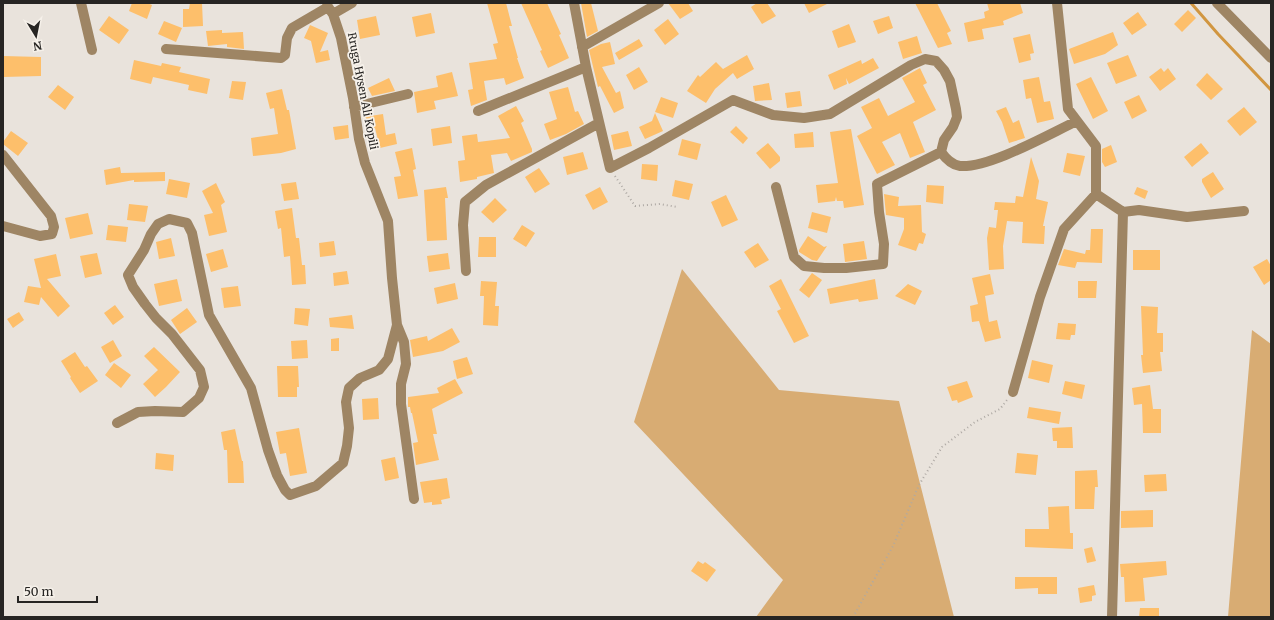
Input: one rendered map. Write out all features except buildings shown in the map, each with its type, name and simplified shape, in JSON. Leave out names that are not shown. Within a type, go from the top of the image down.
[{"type":"street","points":[[80,3],[92,50]]},
{"type":"street","points":[[166,49],[281,58],[285,55],[287,38],[292,28],[329,8],[352,3]]},
{"type":"street","points":[[574,3],[586,67],[610,168],[649,148],[732,100],[773,115],[804,118],[830,114],[911,65],[925,59],[936,61],[944,70],[950,82],[957,117],[953,127],[944,140],[941,152],[947,161],[959,166],[973,166],[1008,154],[1077,121]]},
{"type":"street","points":[[582,47],[659,3]]},
{"type":"street","points":[[1013,392],[1040,297],[1064,229],[1096,194],[1096,146],[1068,108],[1057,3]]},
{"type":"street","points":[[1217,3],[1271,58]]},
{"type":"street","name":"Rruga Hysen Ali Kopili","points":[[329,8],[341,38],[359,139],[365,163],[388,221],[397,325]]},
{"type":"street","points":[[478,111],[586,67]]},
{"type":"street","points":[[354,107],[408,94]]},
{"type":"street","points":[[466,271],[463,225],[465,202],[486,185],[599,123]]},
{"type":"street","points":[[776,188],[794,257],[804,266],[846,268],[883,264],[884,244],[879,212],[877,184],[941,152]]},
{"type":"street","points":[[3,155],[51,216],[54,227],[52,234],[40,236],[3,226]]},
{"type":"street","points":[[1096,194],[1123,212],[1139,210],[1187,217],[1244,211]]},
{"type":"street","points":[[1112,617],[1123,212]]},
{"type":"street","points":[[117,423],[138,412],[183,412],[199,398],[204,387],[200,370],[172,334],[144,304],[133,287],[128,274],[144,250],[151,234],[158,224],[169,219],[187,223],[192,233],[209,315],[251,388],[270,456],[277,474],[290,495],[316,486],[343,463],[349,428],[346,402],[349,388],[360,378],[379,370],[388,359],[397,325]]},
{"type":"street","points":[[397,325],[404,342],[406,364],[401,384],[401,404],[414,498]]},
{"type":"path","points":[[610,168],[635,206],[660,204],[677,207]]},
{"type":"path","points":[[853,617],[892,546],[919,486],[942,447],[975,422],[1000,409],[1013,392]]},
{"type":"shaded area","points":[[682,269],[779,390],[899,401],[954,617],[756,617],[783,580],[634,422]]},
{"type":"shaded area","points":[[1252,330],[1271,344],[1271,617],[1228,617]]},
{"type":"waterway","points":[[1191,3],[1271,90]]}]
